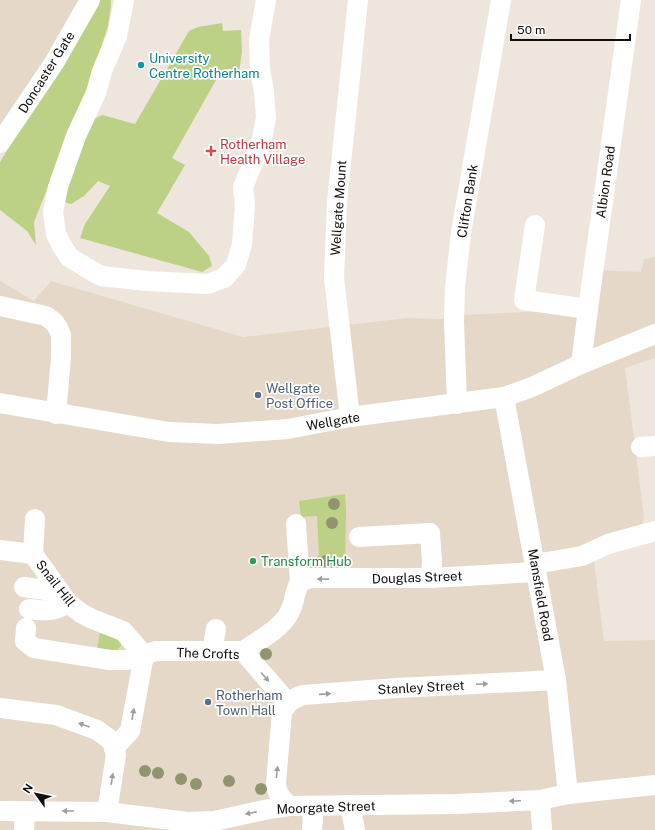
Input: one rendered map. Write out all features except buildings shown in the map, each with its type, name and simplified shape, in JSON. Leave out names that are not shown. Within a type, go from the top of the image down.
[{"type":"street","name":"Doncaster Gate","points":[[0,143],[54,63],[90,0]]},
{"type":"street","points":[[124,0],[117,36],[102,71],[96,93],[76,136],[58,188],[53,212],[56,234],[69,257],[101,276],[147,281],[208,284],[224,278],[236,265],[242,244],[245,204],[243,187],[261,144],[266,118],[260,69],[259,40],[266,0]]},
{"type":"street","name":"Wellgate Mount","points":[[350,417],[334,278],[337,202],[358,0]]},
{"type":"street","name":"Clifton Bank","points":[[457,404],[454,321],[455,287],[461,233],[501,0]]},
{"type":"street","name":"Albion Road","points":[[581,364],[631,0]]},
{"type":"street","points":[[535,225],[524,300],[588,309]]},
{"type":"street","points":[[0,306],[46,316],[54,322],[58,328],[61,335],[61,357],[56,414]]},
{"type":"street","name":"Wellgate","points":[[0,403],[56,414],[169,432],[218,434],[288,430],[350,417],[504,397],[532,387],[581,364],[655,334]]},
{"type":"street","name":"Mansfield Road","points":[[504,397],[556,680],[568,794]]},
{"type":"street","points":[[33,554],[35,519]]},
{"type":"street","points":[[243,651],[284,622],[291,610],[296,590],[300,582],[293,531]]},
{"type":"street","name":"Douglas Street","points":[[300,582],[309,578],[430,578],[535,568],[582,556],[608,544],[655,532]]},
{"type":"street","points":[[359,537],[430,533],[432,561],[430,578]]},
{"type":"street","name":"Snail Hill","points":[[0,550],[33,554],[64,602],[92,619],[123,631],[144,655]]},
{"type":"street","points":[[24,587],[64,602]]},
{"type":"street","name":"The Crofts","points":[[64,602],[27,618],[25,641],[34,648],[110,660],[126,660],[156,651],[243,651],[288,703]]},
{"type":"street","points":[[212,651],[216,629]]},
{"type":"street","points":[[115,747],[130,731],[144,655]]},
{"type":"street","name":"Stanley Street","points":[[288,703],[303,695],[398,688],[556,680]]},
{"type":"street","points":[[288,703],[282,712],[276,790],[289,806]]},
{"type":"street","points":[[0,708],[56,715],[97,730],[112,741],[115,747],[116,755],[107,812]]},
{"type":"street","name":"Moorgate Street","points":[[0,811],[25,821],[107,812],[188,822],[214,821],[228,824],[289,806],[456,804],[540,800],[568,794],[655,785]]},
{"type":"street","points":[[540,800],[542,830]]},
{"type":"street","points":[[310,806],[313,819],[312,830]]},
{"type":"street","points":[[350,806],[355,830]]},
{"type":"shaded area","points":[[0,0],[90,0],[0,143]]},
{"type":"shaded area","points":[[655,257],[655,358],[625,368],[644,517],[641,532],[592,544],[604,641],[655,640],[655,830],[0,830],[0,281],[34,301],[51,281],[243,337],[407,318],[441,319],[461,315],[587,309],[593,270],[641,272],[644,259]]},
{"type":"green space","points":[[98,0],[111,0],[108,26],[91,78],[34,222],[36,245],[27,231],[0,210],[0,162]]},
{"type":"green space","points":[[222,23],[223,31],[241,30],[242,52],[239,72],[228,69],[220,73],[172,158],[185,165],[157,213],[189,232],[209,256],[212,266],[202,272],[80,238],[85,224],[110,186],[98,181],[84,196],[71,204],[64,202],[70,165],[94,119],[102,115],[135,124],[189,31],[198,27]]},
{"type":"green space","points":[[345,494],[345,568],[310,570],[302,559],[316,559],[319,555],[317,516],[301,517],[299,501]]},
{"type":"green space","points":[[101,625],[122,640],[121,646],[117,650],[97,650]]},
{"type":"place","name":"University Centre Rotherham","points":[[141,65]]},
{"type":"place","name":"Rotherham Health Village","points":[[211,151]]},
{"type":"place","name":"Wellgate Post Office","points":[[258,395]]},
{"type":"place","name":"Transform Hub","points":[[253,561]]},
{"type":"place","name":"Rotherham Town Hall","points":[[208,702]]}]
